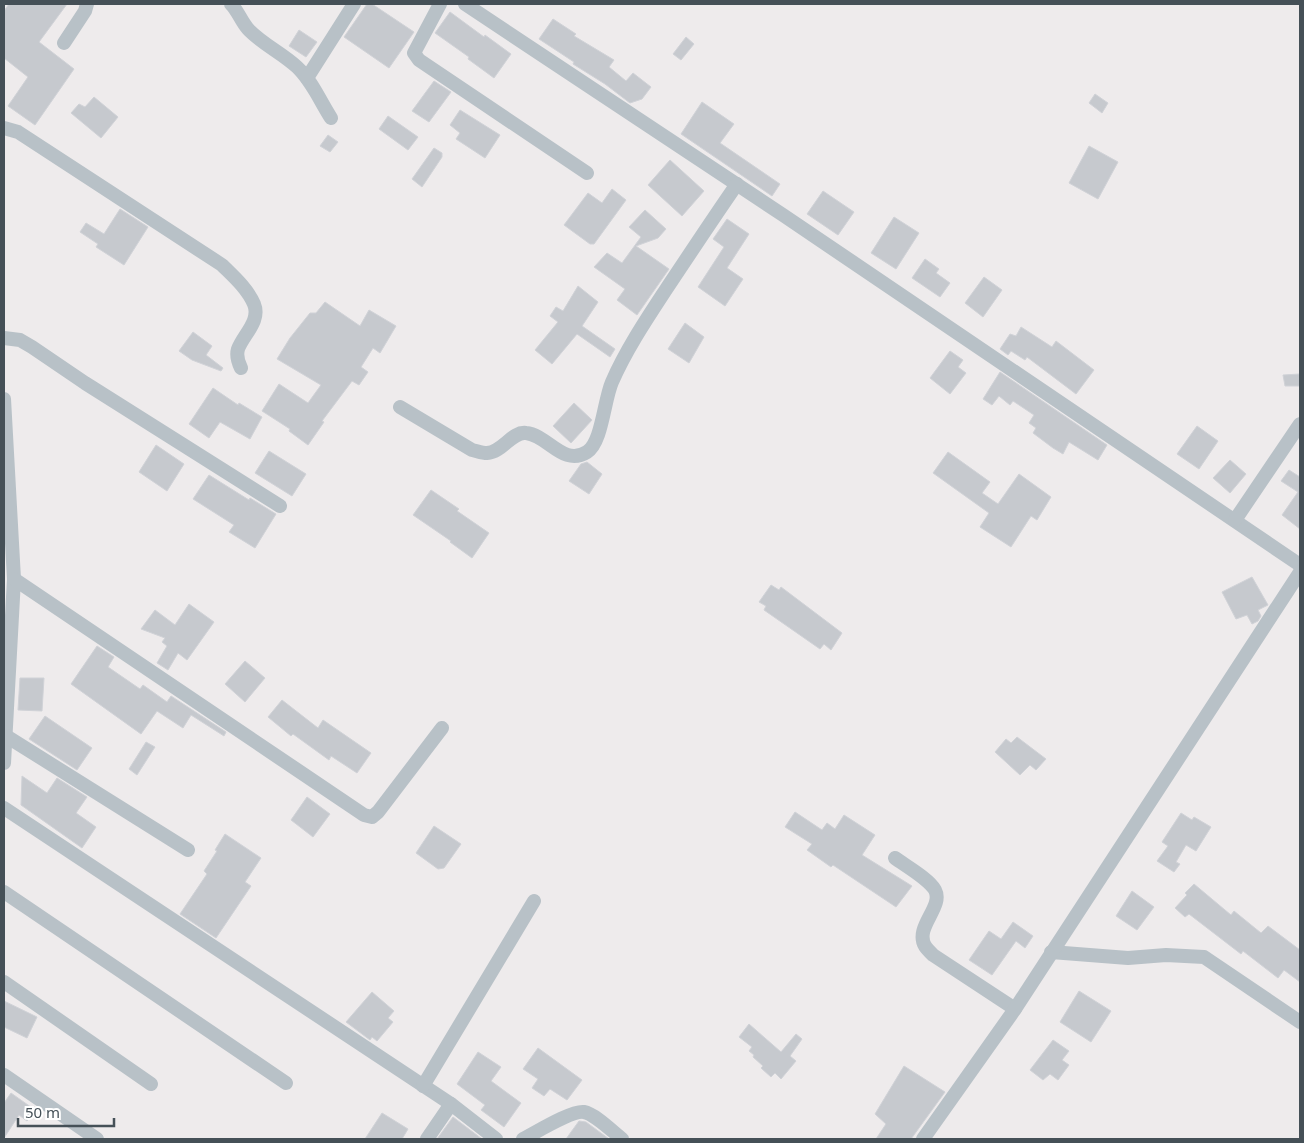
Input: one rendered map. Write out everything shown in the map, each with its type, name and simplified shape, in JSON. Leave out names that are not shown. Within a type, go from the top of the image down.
[{"type":"street","points":[[64,43],[85,11],[87,4]]},
{"type":"street","points":[[231,4],[238,11],[247,28],[296,66],[307,78],[331,118]]},
{"type":"street","points":[[307,78],[354,4]]},
{"type":"street","points":[[440,4],[414,53],[419,60],[587,173]]},
{"type":"street","points":[[464,4],[737,184],[1300,565]]},
{"type":"street","points":[[4,128],[18,132],[222,265],[240,283],[254,304],[255,313],[253,322],[237,350],[237,359],[241,368]]},
{"type":"street","points":[[400,407],[472,450],[486,453],[499,450],[515,436],[524,432],[533,435],[565,455],[577,456],[588,452],[597,440],[612,383],[640,330],[737,184]]},
{"type":"street","points":[[4,338],[20,340],[32,347],[85,383],[280,506]]},
{"type":"street","points":[[4,399],[8,546],[14,579],[4,763]]},
{"type":"street","points":[[1235,520],[1300,424]]},
{"type":"street","points":[[923,1139],[1015,1008],[1300,572]]},
{"type":"street","points":[[14,579],[364,815],[372,817],[378,812],[442,728]]},
{"type":"street","points":[[6,736],[188,850]]},
{"type":"street","points":[[4,808],[451,1104],[496,1139]]},
{"type":"street","points":[[895,858],[931,884],[937,892],[937,900],[922,934],[925,946],[933,955],[1015,1008]]},
{"type":"street","points":[[4,892],[286,1083]]},
{"type":"street","points":[[423,1086],[534,901]]},
{"type":"street","points":[[1051,952],[1128,958],[1166,955],[1204,957],[1300,1022]]},
{"type":"street","points":[[4,982],[151,1084]]},
{"type":"street","points":[[4,1075],[97,1139]]},
{"type":"street","points":[[427,1139],[451,1104]]},
{"type":"street","points":[[523,1139],[568,1116],[584,1112],[622,1139]]},
{"type":"building","points":[[9,4],[67,4],[39,42],[74,69],[35,125],[8,106],[28,77],[4,58],[4,11]]},
{"type":"building","points":[[367,4],[372,4],[414,32],[389,68],[344,37]]},
{"type":"building","points":[[450,12],[511,54],[494,78],[468,59],[469,57],[435,33]]},
{"type":"building","points":[[553,19],[576,34],[574,36],[614,60],[609,67],[626,81],[633,73],[651,87],[642,99],[630,103],[539,39]]},
{"type":"building","points":[[299,30],[317,42],[306,57],[289,46]]},
{"type":"building","points":[[686,37],[694,44],[681,60],[673,54]]},
{"type":"building","points":[[434,81],[451,92],[429,122],[412,111]]},
{"type":"building","points":[[1095,94],[1108,103],[1102,113],[1089,103]]},
{"type":"building","points":[[94,97],[118,117],[101,138],[71,113],[79,104],[85,107]]},
{"type":"building","points":[[702,102],[734,124],[720,143],[780,184],[772,196],[681,134]]},
{"type":"building","points":[[460,110],[500,135],[485,158],[456,139],[460,133],[450,125]]},
{"type":"building","points":[[388,116],[418,137],[408,150],[379,129]]},
{"type":"building","points":[[328,135],[338,142],[330,152],[320,146]]},
{"type":"building","points":[[1089,146],[1118,162],[1098,199],[1069,183]]},
{"type":"building","points":[[434,148],[442,153],[442,157],[422,187],[412,179]]},
{"type":"building","points":[[670,160],[704,191],[682,216],[648,185]]},
{"type":"building","points":[[612,189],[626,200],[594,244],[590,244],[564,225],[588,193],[602,203]]},
{"type":"building","points":[[823,191],[854,212],[838,235],[807,214]]},
{"type":"building","points":[[120,209],[148,227],[124,265],[96,247],[98,244],[80,232],[86,223],[104,234]]},
{"type":"building","points":[[645,210],[666,229],[658,238],[636,246],[669,269],[637,315],[617,300],[625,289],[594,267],[607,253],[622,263],[641,237],[629,227]]},
{"type":"building","points":[[894,217],[919,233],[896,269],[871,253]]},
{"type":"building","points":[[727,219],[749,234],[727,268],[743,279],[725,306],[698,287],[724,247],[713,239]]},
{"type":"building","points":[[925,259],[939,269],[936,273],[950,283],[940,297],[912,278]]},
{"type":"building","points":[[984,277],[1002,290],[983,317],[965,303]]},
{"type":"building","points":[[578,286],[598,302],[582,326],[615,349],[610,357],[577,334],[552,364],[535,350],[558,322],[550,316],[556,307],[563,311]]},
{"type":"building","points":[[325,302],[360,326],[369,310],[396,326],[380,353],[373,348],[361,367],[368,372],[359,385],[352,381],[322,421],[324,422],[308,445],[289,431],[290,429],[262,411],[279,384],[308,403],[321,385],[277,359],[290,338],[310,313],[316,313]]},
{"type":"building","points":[[685,323],[704,337],[689,363],[668,349]]},
{"type":"building","points":[[1021,327],[1052,347],[1056,341],[1094,370],[1076,394],[1027,357],[1025,360],[1011,351],[1008,355],[1000,349],[1010,334],[1016,336]]},
{"type":"building","points":[[193,332],[212,346],[206,355],[223,368],[221,371],[192,360],[179,351]]},
{"type":"building","points":[[950,351],[963,360],[958,367],[966,373],[950,394],[930,378]]},
{"type":"building","points":[[1000,372],[1107,445],[1098,460],[1069,442],[1063,454],[1053,448],[1033,433],[1036,428],[1029,423],[1034,415],[1013,401],[1010,405],[999,396],[992,405],[983,399]]},
{"type":"building","points":[[1300,374],[1300,386],[1285,386],[1283,375]]},
{"type":"building","points":[[213,388],[238,405],[239,403],[262,417],[250,439],[220,422],[209,438],[189,424]]},
{"type":"building","points":[[574,403],[592,420],[571,443],[553,426]]},
{"type":"building","points":[[1197,426],[1218,441],[1199,469],[1177,454]]},
{"type":"building","points":[[156,445],[184,464],[167,491],[139,472]]},
{"type":"building","points":[[269,451],[306,474],[292,496],[255,473]]},
{"type":"building","points":[[948,452],[990,482],[982,493],[998,504],[1019,474],[1051,497],[1037,520],[1031,516],[1011,547],[980,527],[989,513],[933,473]]},
{"type":"building","points":[[1230,460],[1246,474],[1230,493],[1213,478]]},
{"type":"building","points":[[587,462],[602,474],[589,494],[569,481],[581,464]]},
{"type":"building","points":[[1289,470],[1300,477],[1300,529],[1282,515],[1298,492],[1281,481]]},
{"type":"building","points":[[209,475],[276,514],[255,548],[229,532],[234,525],[193,499]]},
{"type":"building","points":[[431,490],[489,533],[472,558],[413,515]]},
{"type":"building","points":[[1252,577],[1268,605],[1258,610],[1261,616],[1258,621],[1252,624],[1247,615],[1236,619],[1222,592]]},
{"type":"building","points":[[771,585],[779,590],[781,587],[842,633],[831,650],[824,644],[820,649],[764,610],[766,606],[759,602]]},
{"type":"building","points":[[189,604],[214,622],[187,660],[178,653],[168,670],[157,663],[167,646],[162,642],[165,638],[141,629],[155,610],[175,625]]},
{"type":"building","points":[[97,646],[114,657],[108,667],[140,689],[143,685],[167,702],[171,696],[226,732],[224,736],[191,715],[183,728],[157,711],[141,734],[71,684]]},
{"type":"building","points":[[245,661],[265,678],[245,702],[225,684]]},
{"type":"building","points":[[20,678],[44,678],[42,711],[18,710]]},
{"type":"building","points":[[282,700],[318,728],[323,720],[371,753],[357,773],[331,756],[329,760],[293,734],[291,736],[268,717]]},
{"type":"building","points":[[45,716],[92,748],[77,770],[29,739]]},
{"type":"building","points":[[1017,737],[1046,759],[1036,770],[1030,765],[1020,775],[995,752],[1006,739],[1011,743]]},
{"type":"building","points":[[146,742],[155,747],[137,775],[129,769]]},
{"type":"building","points":[[22,776],[47,793],[57,778],[87,797],[76,813],[96,827],[82,848],[21,805]]},
{"type":"building","points":[[307,797],[330,814],[313,837],[291,820]]},
{"type":"building","points":[[795,812],[822,830],[827,823],[835,829],[844,815],[875,835],[862,855],[912,886],[896,907],[807,850],[812,844],[785,827]]},
{"type":"building","points":[[1181,813],[1192,820],[1194,817],[1211,827],[1196,851],[1186,845],[1176,862],[1180,864],[1174,872],[1157,861],[1168,846],[1162,842]]},
{"type":"building","points":[[434,826],[461,844],[444,868],[438,869],[416,853]]},
{"type":"building","points":[[225,834],[261,858],[245,882],[251,886],[216,938],[180,914],[207,874],[204,871]]},
{"type":"building","points":[[1194,884],[1231,915],[1234,911],[1261,933],[1268,926],[1300,950],[1300,982],[1284,970],[1278,978],[1243,951],[1241,954],[1189,914],[1185,917],[1175,908]]},
{"type":"building","points":[[1132,891],[1154,907],[1137,930],[1116,916]]},
{"type":"building","points":[[1013,922],[1033,936],[1025,948],[1016,941],[992,975],[969,960],[989,931],[1001,939]]},
{"type":"building","points":[[1079,991],[1111,1011],[1091,1042],[1060,1022]]},
{"type":"building","points":[[372,992],[394,1011],[388,1018],[393,1022],[377,1041],[372,1037],[370,1040],[346,1022]]},
{"type":"building","points":[[4,1001],[37,1017],[27,1038],[4,1027]]},
{"type":"building","points":[[749,1024],[781,1052],[796,1034],[802,1039],[790,1056],[796,1061],[781,1079],[775,1073],[771,1077],[761,1068],[763,1066],[749,1051],[752,1047],[739,1037]]},
{"type":"building","points":[[1053,1040],[1069,1051],[1062,1060],[1069,1065],[1058,1080],[1050,1074],[1043,1080],[1030,1070]]},
{"type":"building","points":[[538,1048],[582,1080],[567,1100],[550,1089],[544,1096],[532,1088],[538,1079],[523,1069]]},
{"type":"building","points":[[478,1052],[501,1067],[491,1081],[521,1103],[504,1127],[481,1110],[485,1105],[457,1084]]},
{"type":"building","points":[[904,1066],[945,1092],[911,1139],[876,1139],[886,1124],[875,1114]]},
{"type":"building","points":[[11,1093],[35,1110],[27,1121],[19,1115],[4,1138],[4,1103]]},
{"type":"building","points":[[382,1113],[408,1129],[402,1139],[365,1139]]},
{"type":"building","points":[[453,1117],[482,1139],[437,1139]]},
{"type":"building","points":[[579,1121],[586,1122],[609,1139],[566,1139]]}]
